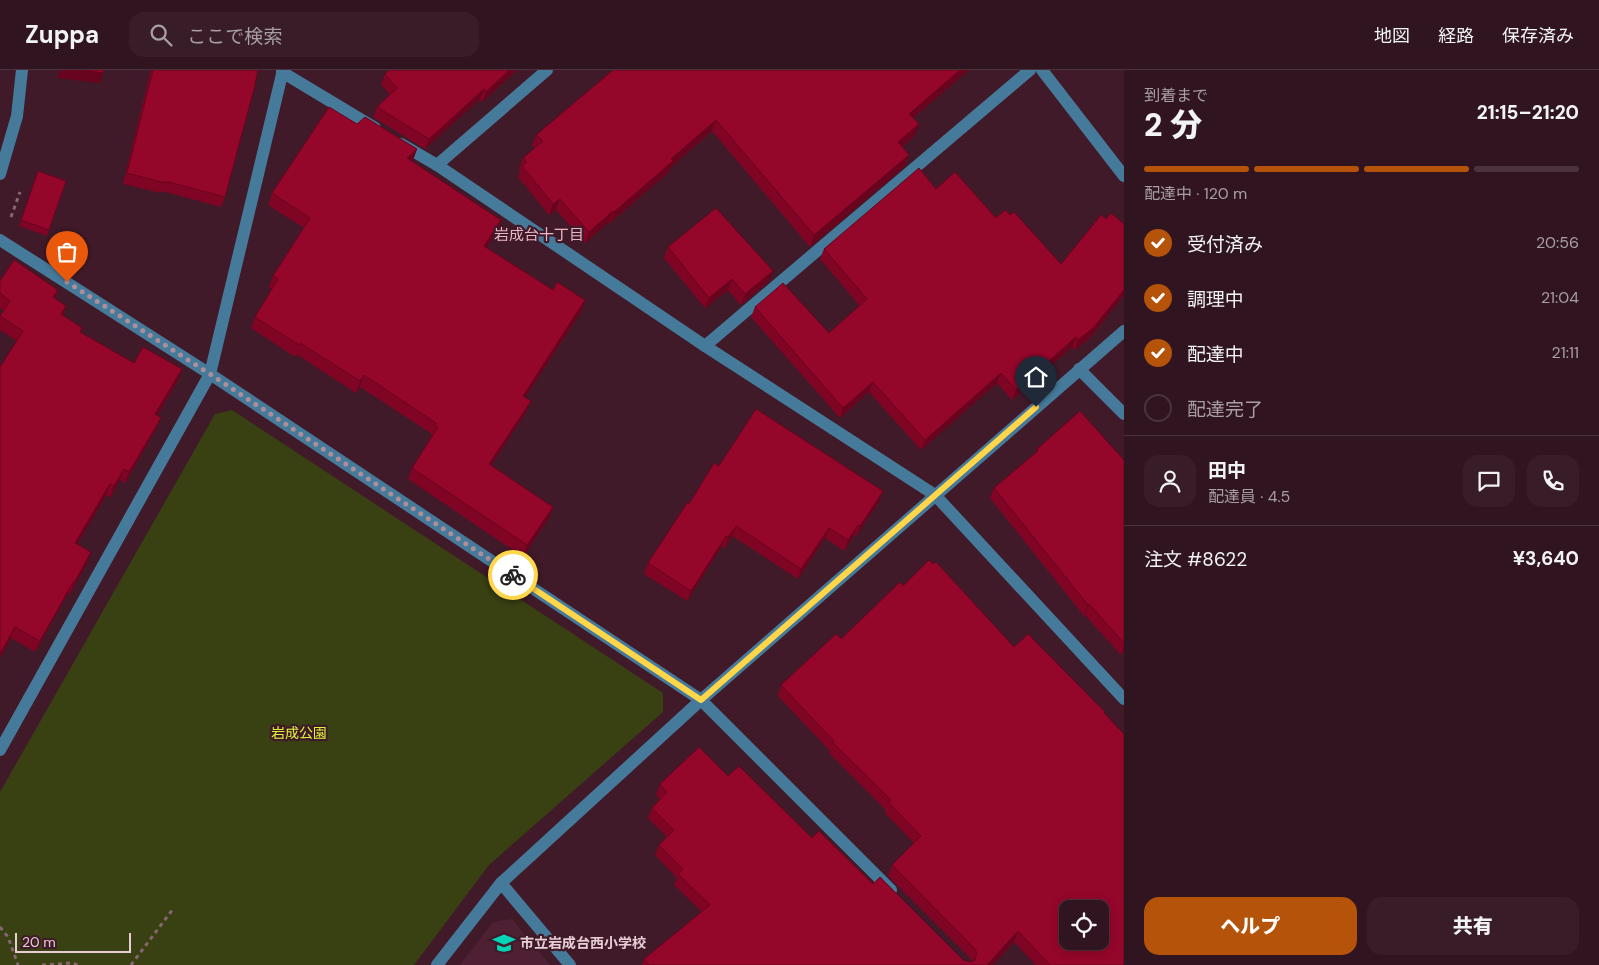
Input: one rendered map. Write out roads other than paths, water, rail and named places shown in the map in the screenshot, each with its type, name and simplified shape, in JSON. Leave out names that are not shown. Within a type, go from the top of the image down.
[{"type":"street","points":[[0,174],[17,116],[22,70]]},
{"type":"street","points":[[437,165],[547,70]]},
{"type":"street","points":[[705,346],[1030,70]]},
{"type":"street","points":[[1042,70],[1124,176]]},
{"type":"street","points":[[0,750],[210,374],[283,71],[437,165],[705,346],[935,495],[1124,699]]},
{"type":"street","points":[[0,240],[210,374],[701,700],[902,902]]},
{"type":"street","points":[[437,965],[501,883],[701,700],[1124,330]]},
{"type":"street","points":[[1079,369],[1124,414]]},
{"type":"street","points":[[501,883],[570,965]]},
{"type":"place","name":"市立岩成台西小学校","points":[[504,943]]},
{"type":"district","name":"岩成台十丁目","points":[[539,235]]},
{"type":"park label","name":"岩成公園","points":[[299,733]]}]
